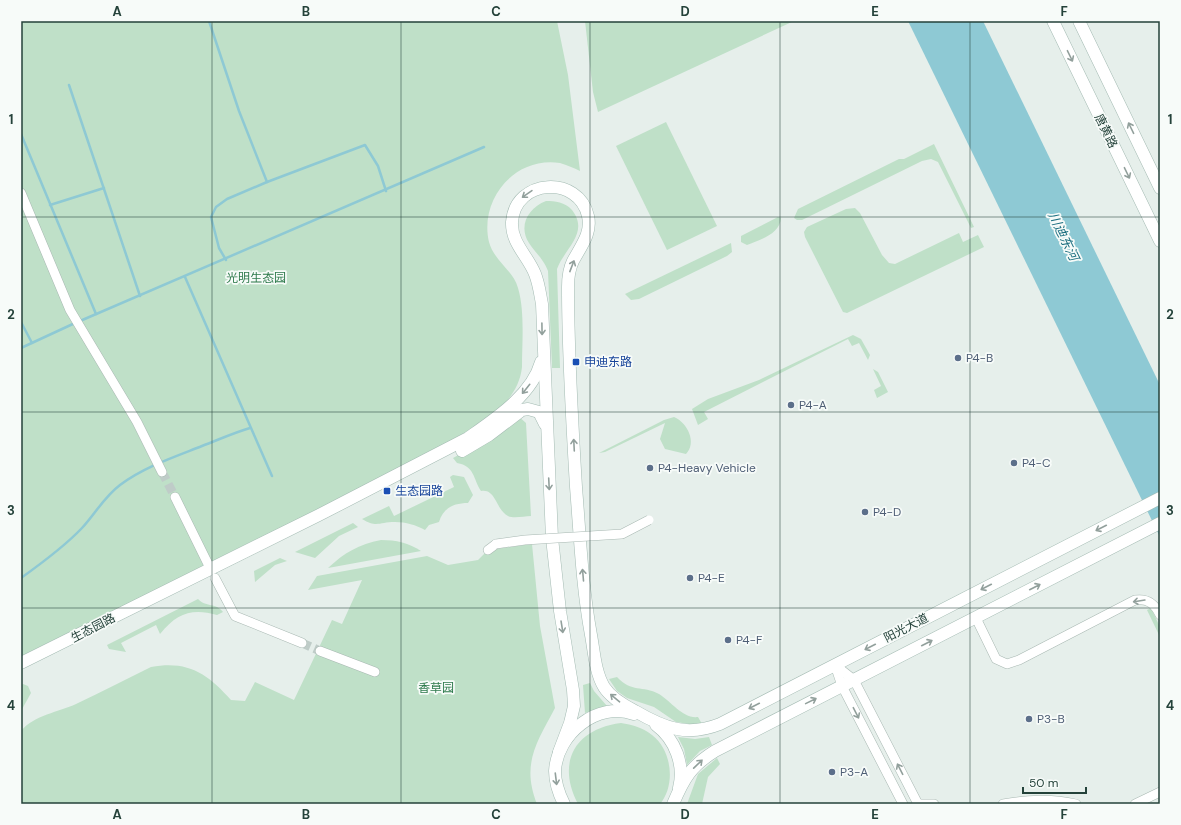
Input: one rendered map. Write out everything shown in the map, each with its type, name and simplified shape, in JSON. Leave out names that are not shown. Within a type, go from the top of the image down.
[{"type":"street","name":"唐黄路","points":[[1053,21],[1160,241]]},
{"type":"street","name":"唐黄路","points":[[1079,21],[1160,188]]},
{"type":"street","points":[[564,804],[558,791],[555,771],[559,752],[574,706],[573,690],[559,604],[551,520],[542,304],[535,274],[515,240],[512,221],[515,210],[521,199],[538,188],[550,186],[562,188],[578,198],[585,207],[589,226],[587,237],[573,262],[569,275],[568,304],[579,524],[586,609],[598,673],[604,686],[611,695],[663,730],[674,746],[680,764],[680,783],[674,801]]},
{"type":"street","points":[[21,193],[70,310],[147,442],[162,472]]},
{"type":"street","name":"生态园路","points":[[21,663],[312,518],[468,438],[489,423],[518,397],[538,372],[543,355]]},
{"type":"street","name":"生态园路","points":[[21,671],[386,488],[416,475],[474,444],[522,410],[528,409],[539,412],[547,431]]},
{"type":"street","points":[[175,497],[209,566]]},
{"type":"street","name":"阳光大道","points":[[648,719],[674,729],[698,730],[710,728],[1160,498]]},
{"type":"street","points":[[492,547],[525,540],[622,534],[649,520]]},
{"type":"street","name":"阳光大道","points":[[674,801],[686,777],[698,762],[752,731],[1160,523]]},
{"type":"street","points":[[215,578],[236,616],[302,643]]},
{"type":"street","points":[[976,618],[996,659],[1007,664],[1019,660],[1141,599],[1151,602],[1160,615]]},
{"type":"street","points":[[320,651],[374,672]]},
{"type":"street","points":[[835,665],[854,680],[917,804],[934,804]]},
{"type":"street","points":[[835,665],[842,686],[903,804]]},
{"type":"street","points":[[559,752],[569,735],[581,723],[596,715],[612,711],[630,712],[648,719]]},
{"type":"street","points":[[1135,804],[1160,792]]},
{"type":"street","points":[[1003,804],[1037,799],[1076,804]]},
{"type":"green space","name":"光明生态园","points":[[21,21],[557,21],[568,75],[580,171],[560,163],[544,163],[529,166],[515,174],[504,184],[495,196],[487,226],[489,242],[495,255],[516,282],[522,307],[523,327],[522,367],[520,378],[510,397],[495,414],[468,434],[21,658]]},
{"type":"green space","points":[[585,21],[794,21],[598,112],[593,92]]},
{"type":"green space","points":[[666,122],[717,226],[667,250],[616,146]]},
{"type":"green space","points":[[934,144],[974,227],[971,228],[938,162],[931,159],[922,161],[802,220],[797,220],[794,218],[798,209],[899,159],[904,159]]},
{"type":"green space","points":[[546,201],[560,202],[569,207],[577,218],[578,226],[574,241],[557,269],[560,368],[552,368],[548,271],[542,259],[529,243],[524,230],[530,213],[534,208]]},
{"type":"green space","points":[[855,208],[860,213],[882,255],[889,263],[895,264],[959,233],[963,242],[978,235],[984,247],[847,313],[843,312],[805,237],[804,232],[807,227],[846,209]]},
{"type":"green space","points":[[778,217],[781,218],[780,224],[768,236],[747,245],[741,242],[741,236]]},
{"type":"green space","points":[[731,243],[732,252],[727,256],[639,299],[631,300],[625,294]]},
{"type":"green space","points":[[853,335],[861,339],[870,355],[868,360],[859,343],[852,346],[848,339],[704,412],[708,419],[698,425],[692,409],[708,399],[759,380]]},
{"type":"green space","points":[[873,369],[878,372],[888,392],[877,398],[874,390],[881,386]]},
{"type":"green space","points":[[517,415],[526,423],[531,516],[513,517],[504,513],[490,493],[481,491],[470,470],[467,467],[457,463],[453,458]]},
{"type":"green space","points":[[674,417],[687,428],[691,439],[691,444],[686,454],[665,449],[660,439],[665,423],[605,452],[599,453],[664,420]]},
{"type":"green space","points":[[453,475],[464,477],[473,495],[468,503],[450,507],[443,513],[439,522],[429,525],[425,530],[407,523],[395,522],[375,524],[362,519],[389,506],[394,516],[454,487],[450,477]]},
{"type":"green space","points":[[353,523],[358,527],[339,536],[315,558],[295,552]]},
{"type":"green space","points":[[381,540],[402,542],[421,551],[328,568],[352,550]]},
{"type":"green space","name":"香草园","points":[[532,544],[540,626],[555,708],[542,732],[533,754],[531,765],[532,790],[537,804],[21,804],[21,731],[33,721],[76,704],[151,667],[164,665],[176,666],[196,671],[214,683],[231,700],[245,701],[255,682],[294,700],[332,620],[342,624],[362,580],[308,590],[317,576],[427,556],[448,565],[478,560],[488,550]]},
{"type":"green space","points":[[280,558],[287,561],[275,565],[255,582],[254,571]]},
{"type":"green space","points":[[198,599],[204,603],[218,607],[223,612],[217,615],[192,612],[173,621],[160,634],[156,625],[121,643],[126,652],[109,649],[107,645]]},
{"type":"green space","points":[[1151,608],[1160,627],[1160,637],[1147,610]]},
{"type":"green space","points":[[617,677],[622,682],[632,687],[653,691],[659,694],[682,713],[693,717],[698,717],[702,724],[676,722],[654,707],[627,698],[617,691],[609,679]]},
{"type":"green space","points":[[590,683],[594,691],[607,706],[585,713],[583,685]]},
{"type":"green space","points":[[23,684],[28,686],[31,693],[21,711],[21,685]]},
{"type":"green space","points":[[621,723],[637,727],[648,732],[659,741],[664,749],[670,768],[670,778],[665,796],[660,804],[578,804],[572,789],[569,774],[570,761],[574,750],[581,740],[592,732],[605,726]]},
{"type":"green space","points":[[678,737],[695,739],[709,737],[712,745],[700,751],[687,765],[684,749]]},
{"type":"green space","points":[[717,758],[720,764],[708,777],[702,804],[687,804],[698,774]]},
{"type":"water","name":"川迪东河","points":[[908,21],[983,21],[1160,385],[1160,537]]},
{"type":"waterway","points":[[209,21],[239,111],[267,182]]},
{"type":"waterway","points":[[69,85],[140,296]]},
{"type":"waterway","points":[[21,134],[96,314]]},
{"type":"waterway","points":[[226,260],[219,248],[211,217],[216,207],[227,199],[267,182],[365,145],[378,166],[386,191]]},
{"type":"waterway","points":[[80,321],[484,147]]},
{"type":"waterway","points":[[50,205],[104,188]]},
{"type":"waterway","points":[[185,277],[272,476]]},
{"type":"waterway","points":[[21,322],[32,343]]},
{"type":"waterway","points":[[21,348],[75,323]]},
{"type":"waterway","points":[[21,578],[68,542],[82,528],[109,495],[129,479],[170,458],[250,428]]},
{"type":"tunnel","points":[[162,472],[175,497]]},
{"type":"tunnel","points":[[302,643],[320,651]]},
{"type":"place","name":"P4-B","points":[[958,358]]},
{"type":"place","name":"申迪东路","points":[[576,362]]},
{"type":"place","name":"P4-A","points":[[791,405]]},
{"type":"place","name":"P4-C","points":[[1014,463]]},
{"type":"place","name":"P4-Heavy Vehicle","points":[[650,468]]},
{"type":"place","name":"生态园路","points":[[387,491]]},
{"type":"place","name":"P4-D","points":[[865,512]]},
{"type":"place","name":"P4-E","points":[[690,578]]},
{"type":"place","name":"P4-F","points":[[728,640]]},
{"type":"place","name":"P3-B","points":[[1029,719]]},
{"type":"place","name":"P3-A","points":[[832,772]]}]
